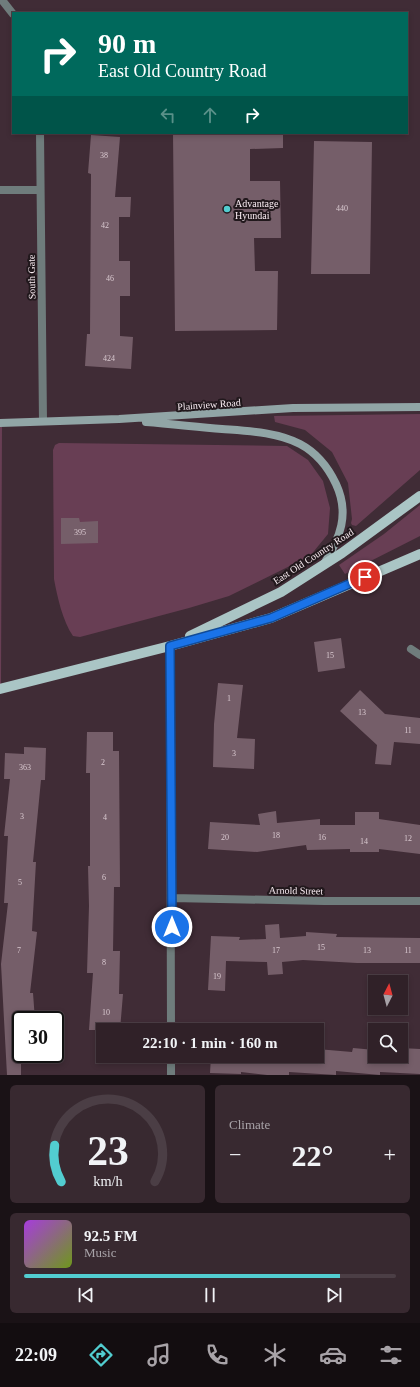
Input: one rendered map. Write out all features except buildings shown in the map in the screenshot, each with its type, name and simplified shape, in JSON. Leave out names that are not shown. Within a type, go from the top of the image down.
[{"type":"main road","name":"Plainview Road","points":[[0,423],[120,419],[293,408],[420,407]]},
{"type":"main road","points":[[120,419],[258,432],[288,439],[300,444],[312,452],[322,460],[337,486],[342,500],[343,518],[341,531],[336,545],[324,565]]},
{"type":"main road","name":"East Old Country Road","points":[[170,646],[281,592],[324,565],[420,496]]},
{"type":"main road","name":"East Old Country Road","points":[[0,689],[170,646],[271,618],[420,554]]},
{"type":"street","points":[[2,0],[12,13]]},
{"type":"street","name":"South Gate","points":[[40,134],[43,421]]},
{"type":"street","points":[[0,190],[40,190]]},
{"type":"street","points":[[170,646],[172,898],[171,1023]]},
{"type":"street","points":[[411,649],[420,655]]},
{"type":"street","name":"Arnold Street","points":[[172,898],[420,901]]},
{"type":"street","points":[[171,1063],[171,1075]]},
{"type":"shaded area","points":[[420,414],[420,470],[356,526],[352,525],[351,523],[352,519],[348,483],[332,452],[305,430],[275,422],[274,416]]},
{"type":"shaded area","points":[[0,423],[2,423],[0,689]]},
{"type":"shaded area","points":[[59,443],[287,446],[308,460],[323,481],[330,508],[328,534],[310,556],[229,596],[80,637],[73,636],[63,616],[54,579],[53,450],[55,445]]},
{"type":"shaded area","points":[[420,505],[420,536],[345,574],[339,565],[384,534]]},
{"type":"place","name":"Advantage Hyundai","points":[[227,209]]},
{"type":"route","points":[[172,927],[170,646],[271,618],[365,577]]}]
